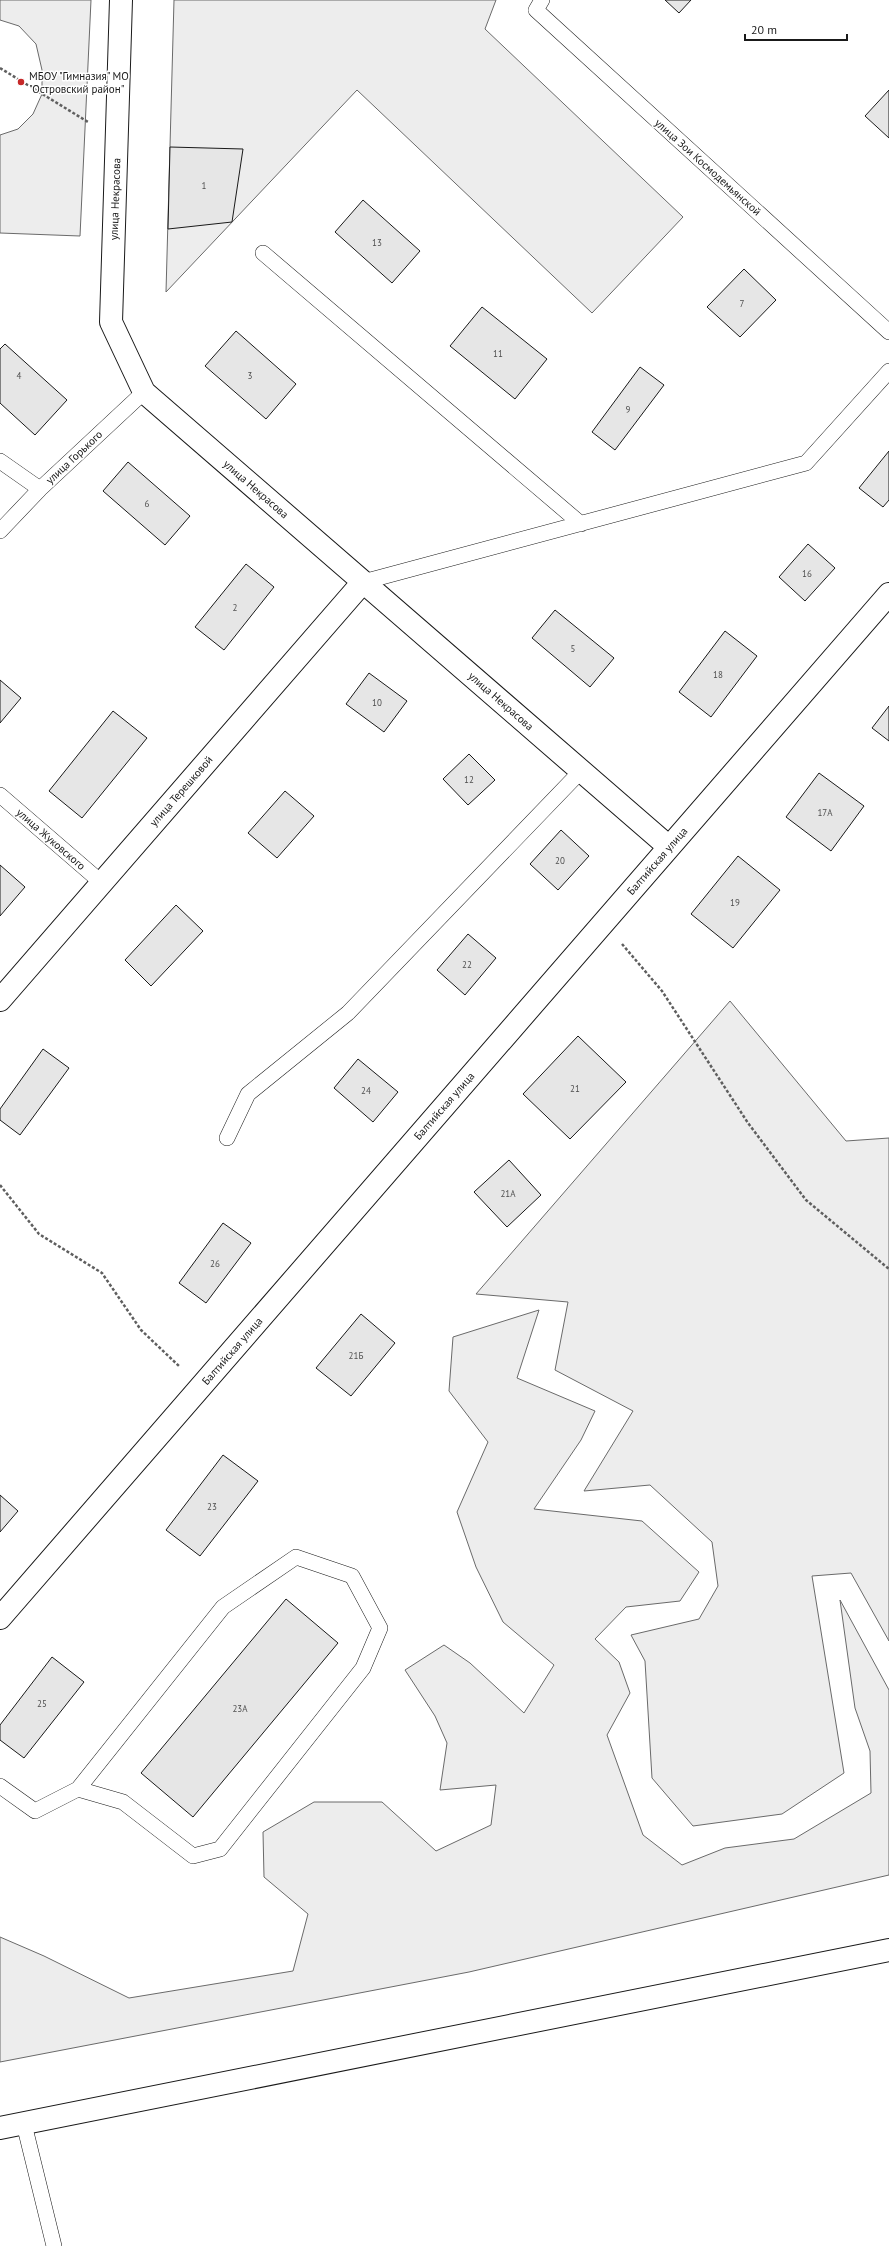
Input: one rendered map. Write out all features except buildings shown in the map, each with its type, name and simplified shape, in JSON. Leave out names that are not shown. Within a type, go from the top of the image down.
[{"type":"main road","name":"улица Некрасова","points":[[121,0],[111,322],[144,392],[669,847]]},
{"type":"main road","name":"улица Терешковой","points":[[0,1000],[363,582]]},
{"type":"main road","name":"Балтийская улица","points":[[0,1618],[889,594]]},
{"type":"main road","points":[[0,2128],[889,1950]]},
{"type":"lane","name":"улица Зои Космодемьянской","points":[[542,0],[536,10],[889,332]]},
{"type":"lane","points":[[263,253],[581,524]]},
{"type":"lane","points":[[363,582],[806,463],[889,371]]},
{"type":"lane","name":"улица Горького","points":[[0,461],[40,489],[144,392]]},
{"type":"lane","points":[[0,531],[40,489]]},
{"type":"lane","points":[[228,1138],[248,1094],[348,1013],[581,771]]},
{"type":"lane","name":"улица Жуковского","points":[[0,795],[102,883]]},
{"type":"lane","points":[[0,1786],[35,1811],[78,1789],[222,1607],[296,1557],[352,1576],[380,1628],[362,1668],[220,1850],[193,1856],[123,1802],[78,1789]]},
{"type":"lane","points":[[24,2124],[54,2246]]},
{"type":"path","points":[[0,68],[117,139]]},
{"type":"path","points":[[604,923],[662,991],[748,1123],[806,1200],[889,1269]]},
{"type":"path","points":[[0,1184],[39,1234],[102,1273],[141,1330],[201,1387]]},
{"type":"shaded area","points":[[0,0],[91,0],[80,236],[0,233],[0,135],[18,129],[33,114],[42,94],[42,70],[36,44],[19,26],[0,20]]},
{"type":"shaded area","points":[[174,0],[496,0],[485,29],[683,217],[592,313],[357,90],[166,292]]},
{"type":"shaded area","points":[[730,1001],[846,1141],[889,1138],[889,1641],[851,1573],[812,1576],[844,1773],[782,1814],[693,1826],[652,1778],[645,1661],[631,1635],[699,1619],[718,1586],[712,1542],[650,1485],[584,1491],[633,1411],[555,1370],[568,1302],[476,1294]]},
{"type":"shaded area","points":[[539,1310],[517,1378],[595,1411],[581,1440],[534,1509],[642,1521],[699,1572],[680,1601],[626,1607],[595,1639],[619,1662],[630,1693],[607,1735],[643,1835],[682,1865],[725,1848],[794,1839],[871,1793],[870,1751],[855,1708],[840,1600],[889,1690],[889,1875],[469,1972],[0,2062],[0,1937],[44,1956],[129,1998],[293,1971],[308,1914],[264,1877],[263,1832],[314,1802],[382,1802],[436,1851],[491,1825],[496,1785],[440,1790],[447,1743],[435,1716],[405,1670],[444,1645],[470,1663],[524,1713],[554,1665],[503,1622],[476,1567],[457,1512],[488,1442],[449,1391],[453,1337]]},
{"type":"place","name":"МБОУ \"Гимназия\" МО \"Островский район\"","points":[[21,82]]}]
